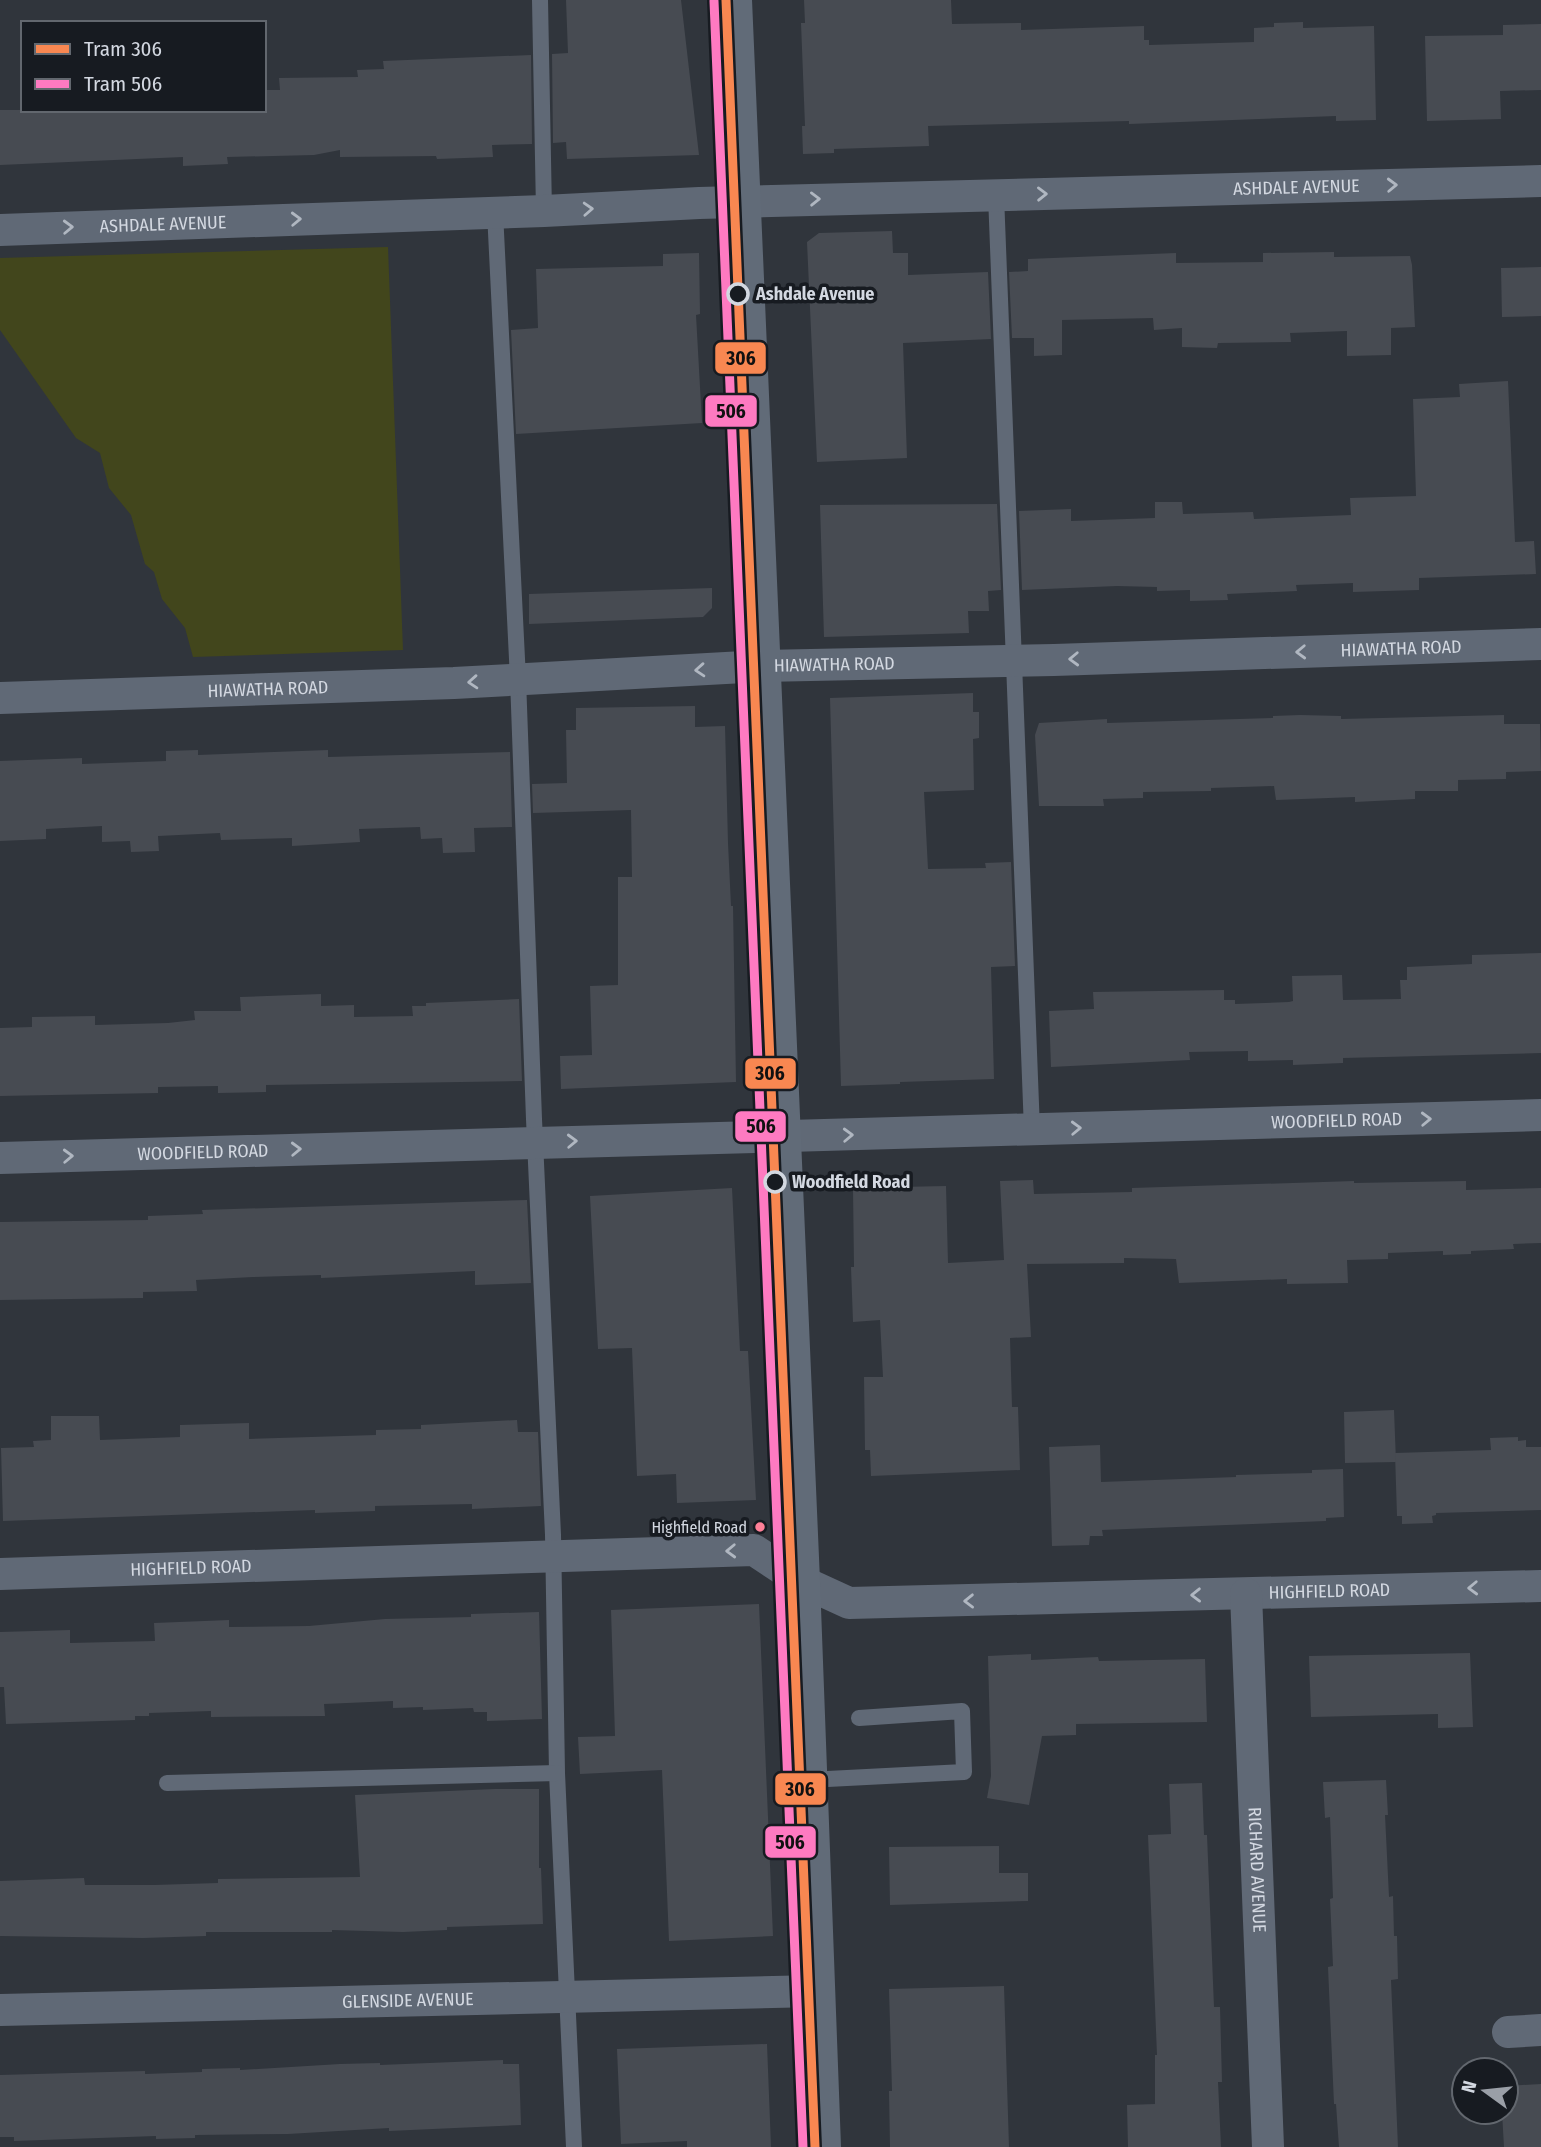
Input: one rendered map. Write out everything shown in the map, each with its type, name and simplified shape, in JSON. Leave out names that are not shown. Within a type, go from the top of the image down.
[{"type":"main road","points":[[733,0],[801,1581],[822,2147]]},
{"type":"street","name":"ASHDALE AVENUE","points":[[0,230],[544,211],[699,202],[1541,181]]},
{"type":"street","name":"HIAWATHA ROAD","points":[[0,698],[555,679],[762,666],[1015,661],[1541,644]]},
{"type":"street","name":"WOODFIELD ROAD","points":[[0,1158],[1541,1115]]},
{"type":"street","name":"HIGHFIELD ROAD","points":[[0,1574],[754,1550],[801,1581],[849,1603],[1541,1586]]},
{"type":"street","name":"RICHARD AVENUE","points":[[1246,1594],[1268,2147]]},
{"type":"street","name":"GLENSIDE AVENUE","points":[[0,2010],[816,1991]]},
{"type":"street","points":[[1508,2032],[1541,2030]]},
{"type":"lane","points":[[540,0],[544,211]]},
{"type":"lane","points":[[996,195],[1032,1130]]},
{"type":"lane","points":[[495,212],[518,679],[554,1557],[557,1773],[574,2147]]},
{"type":"lane","points":[[808,1780],[964,1772],[962,1711],[859,1718]]},
{"type":"lane","points":[[167,1783],[557,1773]]},
{"type":"green space","points":[[388,247],[403,650],[193,657],[185,628],[162,599],[154,572],[145,564],[131,515],[109,488],[100,453],[76,438],[0,330],[0,258]]},
{"type":"building","points":[[566,0],[681,0],[699,155],[567,159],[566,142],[553,143],[552,54],[568,53]]},
{"type":"building","points":[[804,0],[951,0],[952,24],[1021,23],[1021,30],[1144,26],[1144,40],[1149,40],[1149,45],[1254,42],[1254,28],[1274,27],[1274,23],[1303,22],[1303,28],[1374,26],[1376,120],[1336,121],[1336,116],[1129,124],[1129,121],[928,126],[929,146],[834,149],[834,153],[803,154],[802,126],[805,126],[801,23],[805,23]]},
{"type":"building","points":[[1541,24],[1541,90],[1500,91],[1501,119],[1427,121],[1425,36],[1503,35],[1503,25]]},
{"type":"building","points":[[531,55],[532,144],[492,145],[493,157],[340,157],[340,150],[314,155],[227,157],[228,164],[183,166],[183,157],[0,165],[0,110],[266,112],[266,90],[280,90],[279,78],[358,77],[357,70],[384,69],[383,61]]},
{"type":"building","points":[[892,231],[893,253],[908,253],[908,275],[988,272],[991,339],[903,343],[907,458],[817,462],[807,242],[819,233]]},
{"type":"building","points":[[1334,252],[1334,257],[1410,256],[1415,327],[1391,328],[1391,355],[1347,356],[1347,331],[1290,333],[1291,342],[1218,343],[1217,348],[1182,347],[1182,328],[1154,330],[1153,318],[1062,320],[1062,355],[1034,356],[1034,338],[1012,338],[1009,272],[1028,271],[1028,259],[1176,253],[1176,263],[1263,262],[1263,253]]},
{"type":"building","points":[[699,253],[700,314],[696,315],[702,423],[516,434],[511,330],[538,328],[536,269],[663,266],[663,254]]},
{"type":"building","points":[[1541,267],[1541,316],[1502,317],[1501,268]]},
{"type":"building","points":[[1508,381],[1515,542],[1534,541],[1536,574],[1419,578],[1419,590],[1353,592],[1353,583],[1296,585],[1297,591],[1227,594],[1228,600],[1190,601],[1190,590],[1157,591],[1157,587],[1022,590],[1019,511],[1071,509],[1071,521],[1155,518],[1155,502],[1182,502],[1183,514],[1253,512],[1254,519],[1351,515],[1350,498],[1416,496],[1413,399],[1460,397],[1459,384]]},
{"type":"building","points":[[997,504],[1001,590],[988,591],[989,611],[968,611],[969,633],[824,637],[820,505]]},
{"type":"building","points":[[712,588],[712,608],[703,617],[529,624],[529,594]]},
{"type":"building","points":[[973,693],[973,712],[979,712],[979,738],[973,739],[974,790],[924,792],[928,869],[986,868],[985,863],[1011,862],[1015,966],[991,967],[994,1079],[841,1086],[830,698]]},
{"type":"building","points":[[695,706],[695,727],[725,726],[728,843],[733,906],[736,1082],[561,1089],[560,1056],[592,1055],[590,986],[618,985],[618,877],[632,877],[631,810],[533,813],[532,784],[567,783],[566,730],[576,730],[576,708]]},
{"type":"building","points":[[1300,715],[1341,716],[1341,719],[1504,715],[1504,724],[1540,724],[1541,771],[1506,772],[1506,779],[1458,780],[1458,791],[1415,791],[1415,799],[1355,802],[1355,797],[1276,800],[1274,786],[1211,788],[1211,791],[1143,792],[1143,798],[1103,799],[1104,806],[1039,806],[1035,735],[1039,723],[1107,719],[1107,723],[1273,718]]},
{"type":"building","points":[[198,750],[198,755],[328,750],[328,757],[510,752],[512,827],[474,828],[475,852],[443,853],[442,838],[421,839],[420,827],[359,829],[360,842],[292,846],[292,838],[221,840],[220,833],[158,836],[159,851],[131,852],[130,841],[102,842],[102,826],[46,829],[46,839],[0,841],[0,761],[82,758],[82,764],[166,761],[166,751]]},
{"type":"building","points":[[1541,953],[1541,1053],[1343,1058],[1343,1063],[1293,1065],[1293,1060],[1248,1061],[1248,1051],[1189,1052],[1190,1060],[1051,1067],[1049,1011],[1094,1009],[1093,992],[1224,990],[1224,1000],[1235,1000],[1235,1004],[1289,1002],[1293,1001],[1292,976],[1342,975],[1343,1000],[1401,999],[1400,980],[1407,980],[1407,967],[1472,964],[1472,955]]},
{"type":"building","points":[[321,994],[321,1006],[354,1005],[354,1017],[413,1016],[412,1006],[426,1006],[426,1003],[519,999],[522,1081],[266,1085],[266,1092],[218,1093],[218,1086],[158,1087],[158,1093],[0,1096],[0,1028],[32,1027],[32,1017],[95,1016],[95,1025],[168,1023],[195,1020],[194,1011],[241,1011],[240,997]]},
{"type":"building","points":[[1033,1180],[1034,1194],[1354,1181],[1466,1181],[1466,1190],[1541,1188],[1541,1243],[1513,1244],[1514,1249],[1471,1251],[1471,1254],[1443,1255],[1443,1251],[1388,1253],[1388,1259],[1347,1260],[1348,1283],[1287,1284],[1287,1279],[1179,1283],[1176,1259],[1124,1258],[1124,1263],[1027,1264],[1031,1337],[1010,1338],[1012,1407],[1018,1407],[1020,1470],[871,1476],[870,1450],[865,1450],[864,1377],[883,1377],[880,1320],[853,1322],[853,1188],[946,1186],[948,1263],[1004,1260],[1000,1181]]},
{"type":"building","points":[[732,1188],[740,1351],[748,1351],[756,1500],[677,1503],[676,1474],[637,1476],[632,1348],[598,1349],[590,1196]]},
{"type":"building","points":[[527,1200],[531,1283],[475,1285],[475,1271],[321,1278],[321,1275],[253,1277],[196,1280],[197,1291],[143,1292],[143,1298],[0,1300],[0,1222],[148,1220],[148,1216],[203,1214],[202,1210]]},
{"type":"building","points":[[1394,1410],[1396,1462],[1345,1463],[1344,1412]]},
{"type":"building","points":[[51,1416],[99,1416],[100,1440],[180,1437],[180,1425],[249,1423],[249,1439],[376,1435],[376,1430],[421,1429],[421,1425],[517,1420],[518,1432],[538,1432],[541,1506],[472,1509],[472,1504],[375,1506],[375,1511],[315,1513],[315,1510],[3,1521],[1,1448],[34,1447],[33,1441],[51,1440]]},
{"type":"building","points":[[1518,1437],[1518,1441],[1526,1440],[1526,1447],[1541,1447],[1541,1510],[1436,1513],[1432,1516],[1433,1523],[1402,1524],[1402,1516],[1397,1516],[1395,1453],[1491,1450],[1490,1438]]},
{"type":"building","points":[[1100,1445],[1101,1482],[1312,1473],[1312,1470],[1343,1469],[1344,1517],[1326,1518],[1326,1521],[1102,1530],[1103,1536],[1090,1536],[1089,1545],[1052,1546],[1049,1447]]},
{"type":"building","points":[[759,1604],[773,1936],[669,1941],[662,1770],[580,1774],[578,1737],[615,1736],[611,1610]]},
{"type":"building","points":[[539,1612],[542,1719],[487,1721],[487,1712],[474,1712],[473,1708],[393,1708],[393,1701],[324,1704],[325,1716],[211,1717],[211,1711],[149,1713],[149,1716],[135,1716],[135,1720],[6,1724],[4,1687],[0,1687],[0,1632],[70,1630],[70,1643],[155,1641],[154,1623],[229,1620],[229,1627],[309,1626],[385,1619]]},
{"type":"building","points":[[1470,1653],[1473,1727],[1438,1728],[1438,1714],[1311,1717],[1309,1656]]},
{"type":"building","points":[[1031,1654],[1031,1660],[1098,1657],[1099,1661],[1205,1659],[1207,1722],[1076,1724],[1076,1735],[1042,1736],[1029,1805],[987,1798],[991,1776],[988,1656]]},
{"type":"building","points":[[1386,1780],[1389,1897],[1393,1896],[1394,1936],[1397,1936],[1398,1979],[1391,1980],[1398,2147],[1339,2147],[1334,2104],[1328,1967],[1333,1966],[1330,1817],[1325,1818],[1323,1782]]},
{"type":"building","points":[[1202,1783],[1204,1835],[1207,1835],[1214,2007],[1220,2007],[1222,2082],[1218,2082],[1221,2147],[1128,2147],[1127,2105],[1155,2104],[1157,2055],[1148,1835],[1171,1834],[1169,1784]]},
{"type":"building","points":[[539,1789],[539,1868],[543,1924],[447,1927],[447,1930],[403,1932],[206,1932],[206,1936],[143,1938],[0,1936],[0,1881],[84,1878],[85,1885],[154,1885],[218,1883],[218,1879],[360,1877],[355,1795]]},
{"type":"building","points":[[999,1846],[999,1873],[1028,1873],[1028,1901],[890,1905],[889,1847]]},
{"type":"building","points":[[1004,1986],[1009,2147],[890,2147],[889,2091],[892,2091],[889,1989]]},
{"type":"building","points":[[767,2044],[771,2147],[687,2147],[687,2141],[621,2144],[617,2049]]},
{"type":"building","points":[[503,2060],[503,2064],[519,2064],[521,2125],[195,2135],[195,2138],[156,2139],[156,2136],[14,2141],[14,2137],[0,2137],[0,2075],[145,2071],[145,2074],[202,2072],[202,2069],[240,2070],[340,2064]]},
{"type":"building","points":[[1541,2084],[1541,2147],[1504,2147],[1503,2126],[1520,2126],[1520,2085]]},
{"type":"tram line","name":"306","points":[[726,0],[815,2147]]},
{"type":"tram line","name":"506","points":[[714,1],[803,2147]]},
{"type":"place","name":"Ashdale Avenue","points":[[738,294]]},
{"type":"place","name":"Woodfield Road","points":[[775,1182]]},
{"type":"place","name":"Highfield Road","points":[[760,1527]]}]
